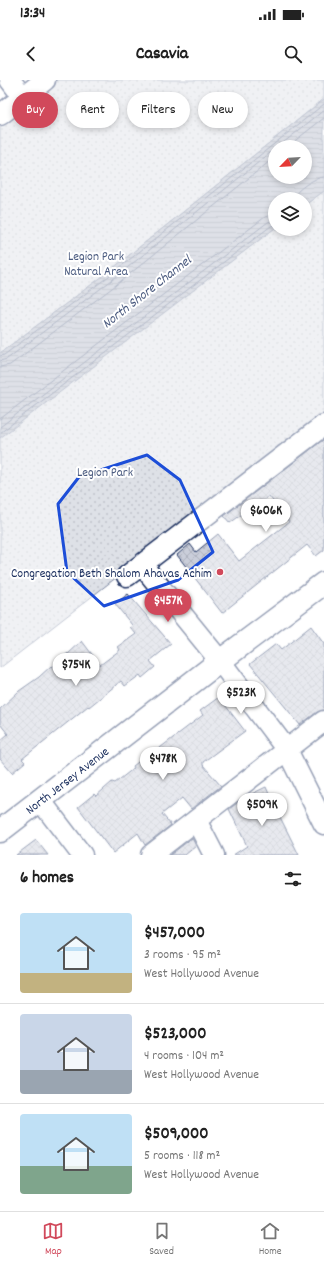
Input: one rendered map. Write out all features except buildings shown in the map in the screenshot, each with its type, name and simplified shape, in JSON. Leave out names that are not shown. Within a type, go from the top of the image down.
[{"type":"main road","name":"North Jersey Avenue","points":[[0,831],[220,661],[324,583]]},
{"type":"street","points":[[10,80],[19,92]]},
{"type":"street","points":[[29,92],[45,80]]},
{"type":"street","points":[[0,115],[12,106]]},
{"type":"street","points":[[324,425],[135,571],[220,661],[287,750],[324,824]]},
{"type":"street","points":[[151,855],[324,721]]},
{"type":"street","points":[[40,800],[82,855]]},
{"type":"street","points":[[196,820],[214,855]]},
{"type":"highlighted area","points":[[147,455],[180,480],[213,552],[178,580],[104,606],[67,572],[58,504],[79,477]]},
{"type":"green space","name":"Legion Park Natural Area","points":[[49,80],[324,80],[324,99],[273,140],[268,140],[268,144],[107,273],[0,353],[0,118],[12,109],[12,128],[58,128],[58,92],[34,92]]},
{"type":"green space","name":"Legion Park","points":[[324,191],[324,416],[0,668],[0,436],[268,233],[268,236],[312,236],[312,200]]},
{"type":"water","name":"North Shore Channel","points":[[324,99],[324,191],[312,200],[312,192],[268,192],[268,233],[0,438],[0,353],[107,273],[268,144],[268,184],[312,184],[312,140],[273,140]]},
{"type":"place","name":"Congregation Beth Shalom Ahavas Achim","points":[[220,572]]}]
